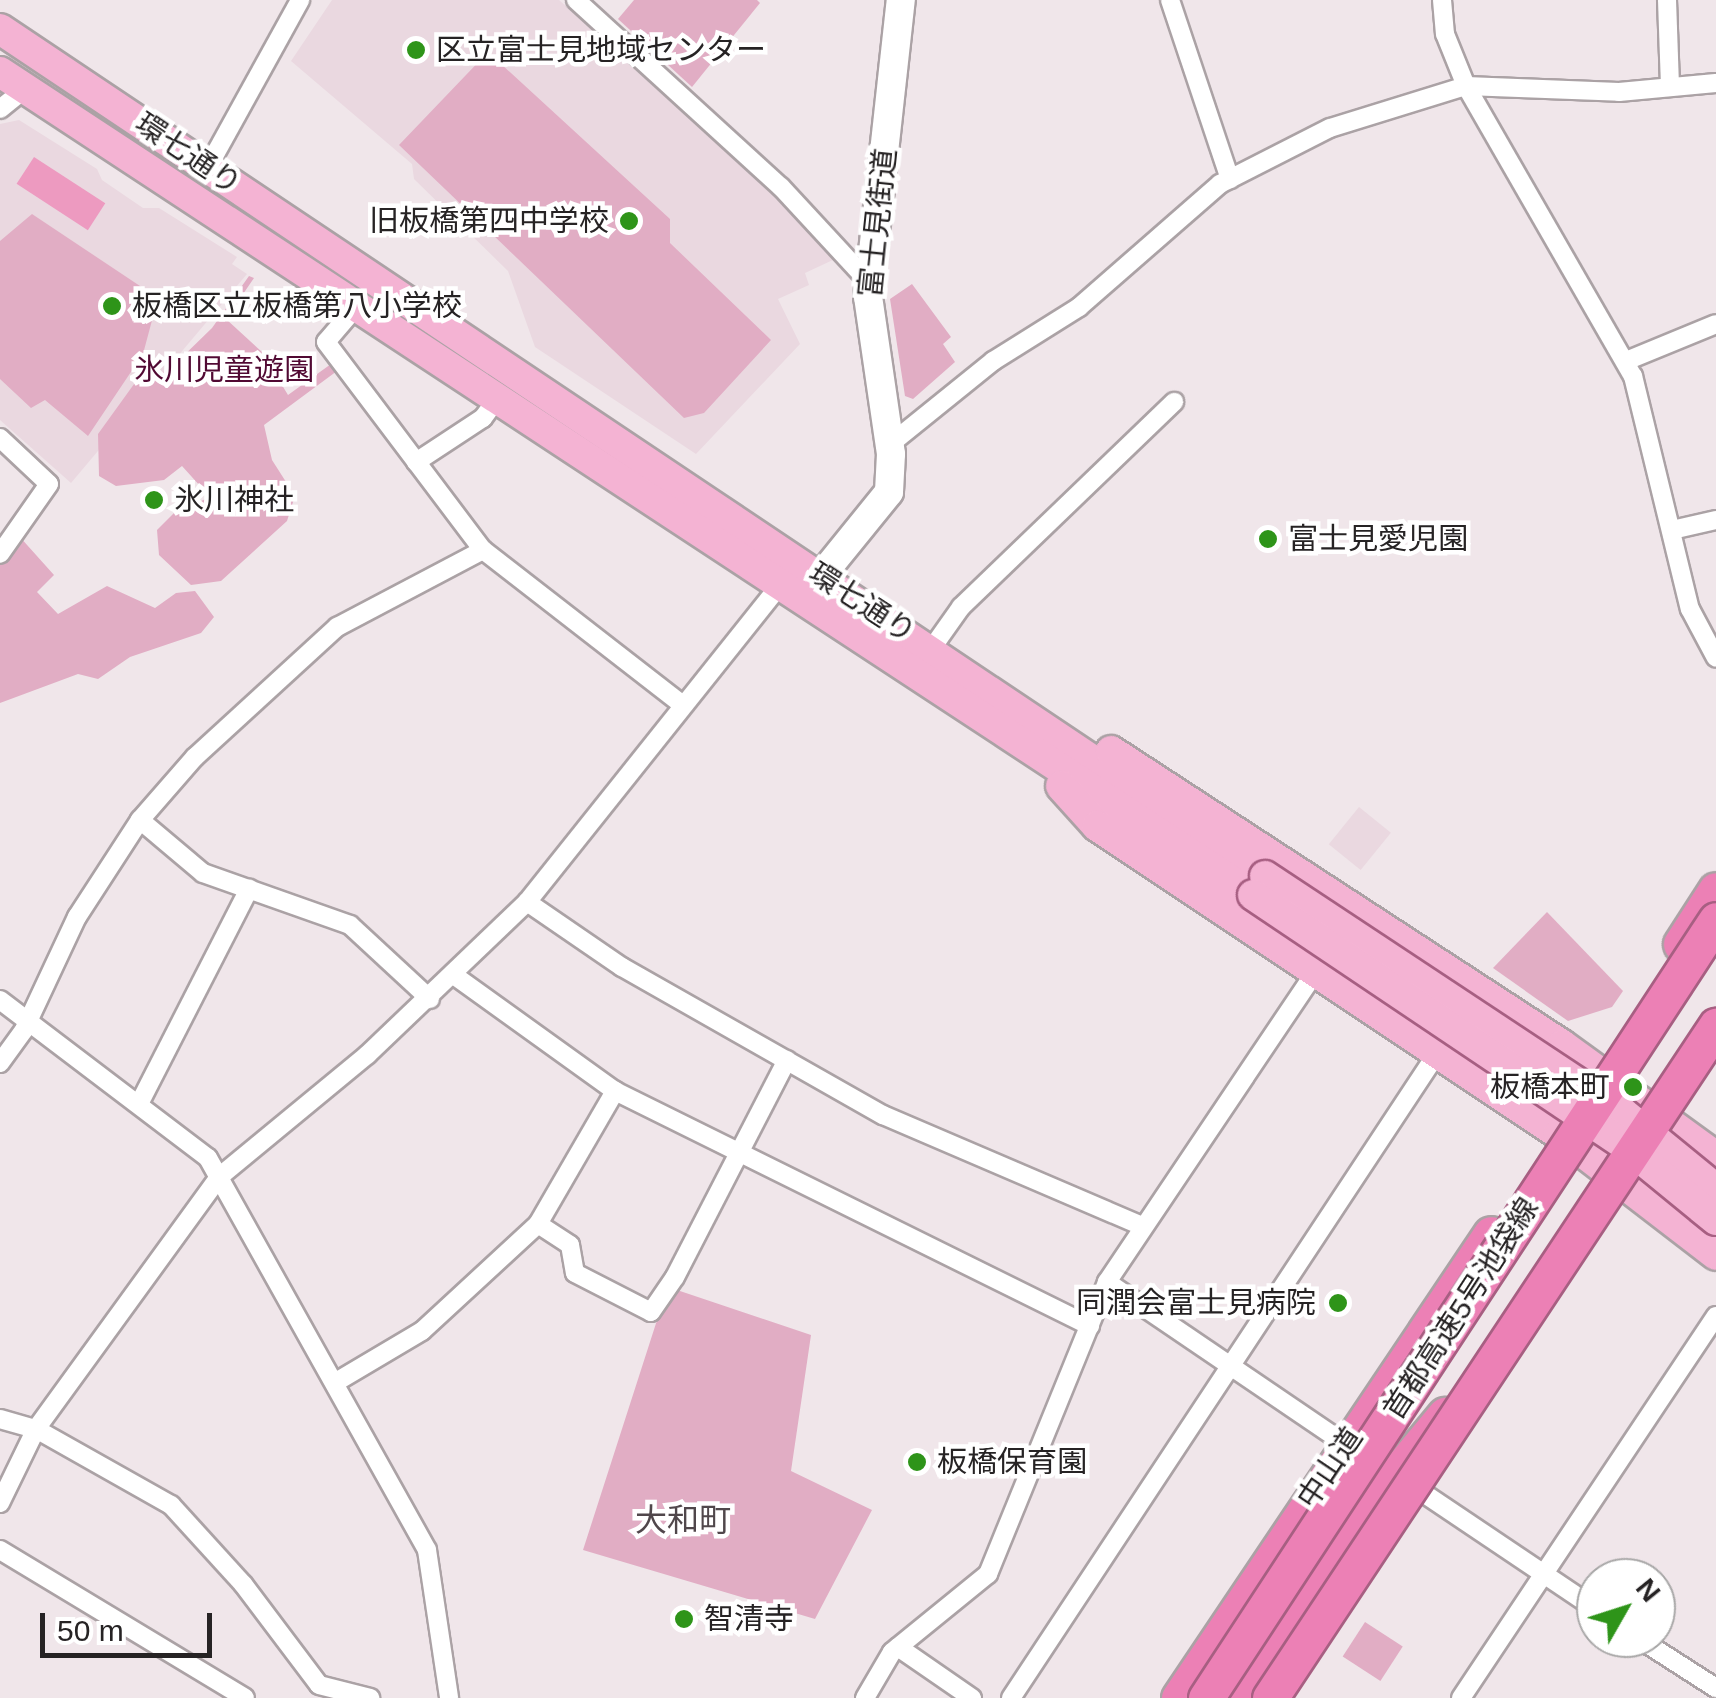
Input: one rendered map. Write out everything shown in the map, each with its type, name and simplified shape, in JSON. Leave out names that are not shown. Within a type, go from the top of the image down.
[{"type":"highway","name":"中山道","points":[[1179,1698],[1346,1444],[1559,1134],[1716,890]]},
{"type":"highway","points":[[1659,980],[1716,904]]},
{"type":"highway","name":"首都高速5号池袋線","points":[[1206,1698],[1716,920]]},
{"type":"highway","name":"首都高速5号池袋線","points":[[1274,1698],[1716,1026]]},
{"type":"highway","points":[[1274,1698],[1405,1480],[1539,1310],[1716,1048]]},
{"type":"highway","points":[[1234,1698],[1326,1557],[1368,1501],[1405,1480]]},
{"type":"main road","name":"環七通り","points":[[0,29],[932,648],[1623,1144],[1716,1220]]},
{"type":"main road","name":"環七通り","points":[[12,81],[780,585],[1036,758],[1259,886],[1622,1112],[1716,1189]]},
{"type":"main road","points":[[1018,708],[1144,768],[1600,1071],[1669,1118],[1716,1157]]},
{"type":"main road","points":[[1036,758],[1097,826],[1559,1134],[1716,1256]]},
{"type":"street","points":[[208,167],[300,0]]},
{"type":"street","points":[[576,0],[780,187],[868,281]]},
{"type":"street","name":"富士見街道","points":[[821,576],[890,492],[889,445],[868,281],[902,0]]},
{"type":"street","points":[[1170,0],[1230,179]]},
{"type":"street","points":[[1442,0],[1445,34],[1466,86],[1626,361],[1649,421],[1690,609],[1716,658]]},
{"type":"street","points":[[1668,0],[1670,87]]},
{"type":"street","points":[[0,109],[12,81]]},
{"type":"street","points":[[889,445],[993,360],[1078,307],[1230,179],[1330,128],[1466,86],[1670,87],[1716,82]]},
{"type":"street","points":[[356,306],[326,342],[483,550],[683,705]]},
{"type":"street","points":[[1626,361],[1716,324]]},
{"type":"street","points":[[416,462],[483,418],[496,400]]},
{"type":"street","points":[[932,648],[961,607],[1174,402]]},
{"type":"street","points":[[0,438],[50,484],[0,554]]},
{"type":"street","points":[[1672,530],[1716,520]]},
{"type":"street","points":[[0,1063],[28,1021],[77,917],[140,820],[204,749],[336,626],[483,550]]},
{"type":"street","points":[[0,1503],[36,1429],[219,1177],[455,976],[527,902],[780,585],[821,576]]},
{"type":"street","points":[[140,820],[204,873],[350,925],[430,999]]},
{"type":"street","points":[[139,1104],[249,889]]},
{"type":"street","points":[[527,902],[622,967],[882,1115],[1140,1225]]},
{"type":"street","points":[[864,1698],[898,1647],[988,1574],[1107,1282],[1140,1225],[1317,970]]},
{"type":"street","points":[[455,976],[615,1090],[1090,1326]]},
{"type":"street","points":[[0,1000],[208,1158],[428,1550],[449,1698]]},
{"type":"street","points":[[1011,1698],[1438,1052]]},
{"type":"street","points":[[538,1224],[570,1245],[575,1273],[650,1312],[740,1155],[787,1060]]},
{"type":"street","points":[[336,1382],[422,1332],[538,1224],[615,1090]]},
{"type":"street","points":[[1107,1282],[1576,1594]]},
{"type":"street","points":[[1462,1698],[1716,1316]]},
{"type":"street","points":[[0,1418],[36,1429],[171,1506],[243,1584],[319,1685],[370,1698]]},
{"type":"street","points":[[0,1550],[245,1698]]},
{"type":"street","points":[[898,1647],[972,1698]]},
{"type":"street","points":[[1669,1658],[1716,1688]]},
{"type":"street","points":[[207,1698],[217,1681]]},
{"type":"shaded area","name":"旧板橋第四中学校","points":[[332,0],[559,0],[766,182],[835,259],[805,273],[809,285],[778,299],[800,344],[696,454],[535,347],[508,271],[414,179],[412,164],[291,61]]},
{"type":"shaded area","name":"板橋区立板橋第八小学校","points":[[19,120],[97,169],[102,180],[143,208],[159,208],[237,257],[232,264],[247,274],[71,483],[0,420],[0,124]]},
{"type":"shaded area","points":[[34,157],[105,203],[88,230],[17,184]]},
{"type":"shaded area","points":[[1359,807],[1391,833],[1361,870],[1329,844]]},
{"type":"green space","points":[[634,0],[760,3],[692,87],[618,19]]},
{"type":"green space","points":[[488,52],[670,219],[670,243],[771,340],[704,413],[684,418],[399,145]]},
{"type":"green space","points":[[32,214],[158,298],[143,354],[88,436],[45,400],[31,408],[0,379],[0,241]]},
{"type":"green space","name":"氷川児童遊園","points":[[249,276],[254,278],[226,319],[262,352],[288,395],[331,364],[337,371],[264,425],[272,460],[295,496],[287,521],[221,581],[191,585],[159,555],[157,530],[174,513],[210,497],[182,466],[164,480],[116,486],[99,476],[98,434],[142,373],[179,371],[174,365],[212,328]]},
{"type":"green space","points":[[912,284],[951,337],[943,344],[955,362],[913,399],[905,396],[890,299]]},
{"type":"green space","points":[[19,536],[54,575],[37,592],[58,614],[107,586],[155,608],[176,593],[195,591],[214,617],[201,633],[130,657],[98,679],[78,674],[0,703],[0,560]]},
{"type":"green space","points":[[1547,912],[1623,991],[1612,1007],[1568,1021],[1493,968]]},
{"type":"green space","points":[[677,1290],[811,1335],[791,1471],[872,1510],[815,1619],[583,1550],[659,1314]]},
{"type":"green space","points":[[1365,1622],[1403,1647],[1380,1681],[1343,1656]]},
{"type":"place","name":"区立富士見地域センター","points":[[416,50]]},
{"type":"place","name":"旧板橋第四中学校","points":[[629,221]]},
{"type":"place","name":"板橋区立板橋第八小学校","points":[[112,306]]},
{"type":"place","name":"氷川神社","points":[[154,500]]},
{"type":"place","name":"富士見愛児園","points":[[1268,539]]},
{"type":"place","name":"板橋本町","points":[[1633,1087]]},
{"type":"place","name":"同潤会富士見病院","points":[[1338,1303]]},
{"type":"place","name":"板橋保育園","points":[[917,1462]]},
{"type":"place","name":"智清寺","points":[[684,1619]]},
{"type":"district","name":"大和町","points":[[683,1520]]}]
